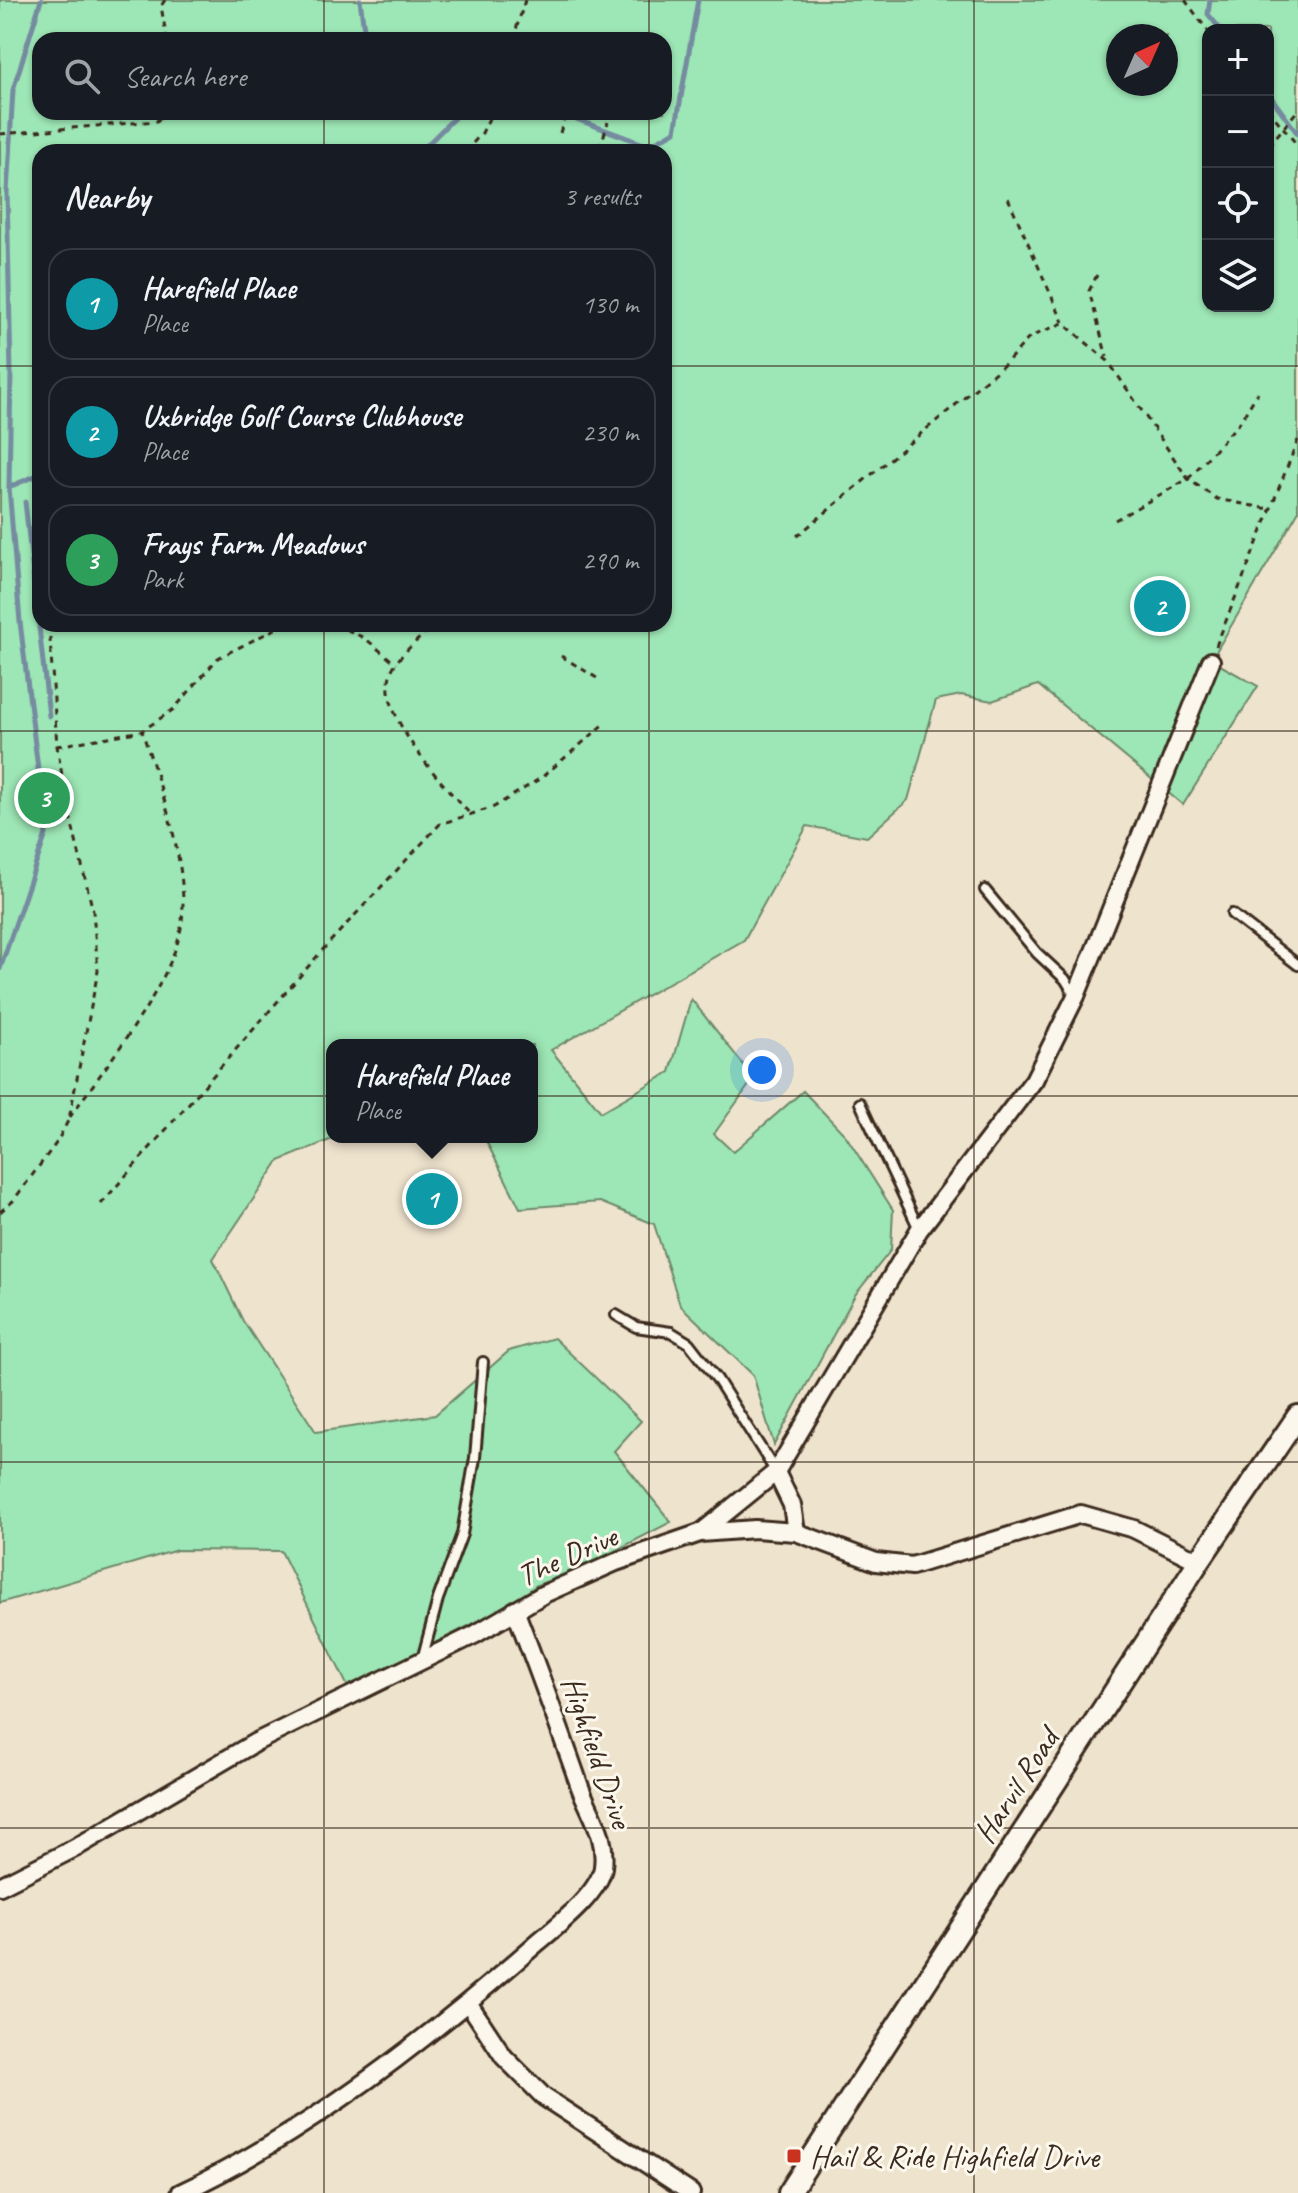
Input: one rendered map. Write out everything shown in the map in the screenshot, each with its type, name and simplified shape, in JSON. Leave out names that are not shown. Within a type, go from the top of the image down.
[{"type":"street","points":[[700,1533],[776,1472],[919,1230],[1034,1080],[1076,996],[1211,661]]},
{"type":"street","name":"Harvil Road","points":[[789,2193],[1201,1558],[1298,1416]]},
{"type":"street","points":[[776,1472],[792,1505],[796,1532]]},
{"type":"street","name":"The Drive","points":[[0,1886],[75,1848],[256,1742],[422,1661],[579,1576],[700,1533],[755,1529],[796,1532],[876,1562],[912,1566],[1081,1514],[1134,1529],[1188,1556],[1201,1558]]},
{"type":"street","name":"Highfield Drive","points":[[180,2193],[220,2175],[309,2120],[469,2004],[580,1905],[604,1869],[600,1826],[582,1793],[515,1610]]},
{"type":"street","points":[[469,2004],[504,2057],[544,2097],[691,2193]]},
{"type":"lane","points":[[985,890],[1037,953],[1065,979],[1076,996]]},
{"type":"lane","points":[[1232,914],[1298,965]]},
{"type":"lane","points":[[860,1103],[919,1230]]},
{"type":"lane","points":[[616,1315],[636,1327],[671,1332],[689,1343],[717,1379],[776,1472]]},
{"type":"lane","points":[[422,1661],[438,1599],[462,1534],[475,1458],[483,1362]]},
{"type":"path","points":[[165,0],[161,6],[166,32]]},
{"type":"path","points":[[515,32],[525,0]]},
{"type":"path","points":[[1185,0],[1203,24]]},
{"type":"path","points":[[1274,139],[1298,110]]},
{"type":"path","points":[[1274,116],[1298,146]]},
{"type":"path","points":[[2,134],[158,120]]},
{"type":"path","points":[[472,144],[488,120]]},
{"type":"path","points":[[560,133],[564,120]]},
{"type":"path","points":[[601,144],[608,122]]},
{"type":"path","points":[[1008,198],[1063,323],[1108,361],[1188,479],[1217,499],[1269,509]]},
{"type":"path","points":[[1097,275],[1089,291],[1108,361]]},
{"type":"path","points":[[797,536],[1005,364],[1030,337],[1063,323]]},
{"type":"path","points":[[1115,520],[1188,479],[1240,422],[1258,392]]},
{"type":"path","points":[[1211,661],[1298,440]]},
{"type":"path","points":[[50,632],[57,746],[67,804],[93,911],[98,971],[69,1119]]},
{"type":"path","points":[[57,746],[142,731],[174,709],[218,658],[269,632]]},
{"type":"path","points":[[352,632],[366,639],[396,664]]},
{"type":"path","points":[[426,632],[392,668],[390,700],[418,757],[470,814]]},
{"type":"path","points":[[561,656],[600,680]]},
{"type":"path","points":[[101,1204],[317,956],[440,824],[494,807],[541,778],[607,722]]},
{"type":"path","points":[[0,1212],[57,1142],[69,1119],[152,995],[174,954],[182,927],[173,833],[142,731]]},
{"type":"green space","points":[[0,0],[1298,0],[1298,512],[1211,660],[1258,686],[1183,805],[1038,685],[992,701],[961,695],[936,700],[908,800],[867,837],[807,826],[744,940],[551,1050],[601,1112],[670,1072],[691,999],[754,1078],[714,1134],[733,1152],[803,1091],[846,1136],[893,1210],[891,1250],[855,1295],[774,1445],[753,1375],[680,1305],[654,1224],[600,1202],[520,1208],[487,1143],[538,1143],[538,1039],[326,1039],[326,1142],[279,1161],[213,1259],[243,1321],[316,1432],[435,1415],[509,1351],[554,1338],[641,1421],[614,1451],[671,1522],[576,1571],[537,1585],[510,1605],[348,1687],[281,1551],[177,1550],[0,1603]]},
{"type":"waterway","points":[[0,969],[46,834],[20,622],[9,487],[11,374],[7,192],[13,90],[41,0]]},
{"type":"waterway","points":[[360,0],[364,29],[369,32]]},
{"type":"waterway","points":[[652,144],[675,131],[698,0]]},
{"type":"waterway","points":[[1210,0],[1208,14],[1216,24]]},
{"type":"waterway","points":[[1270,96],[1298,134]]},
{"type":"waterway","points":[[428,144],[452,120]]},
{"type":"waterway","points":[[579,120],[644,144]]},
{"type":"waterway","points":[[9,487],[32,477]]},
{"type":"waterway","points":[[25,502],[32,564]]},
{"type":"waterway","points":[[40,632],[49,716]]},
{"type":"place","name":"Uxbridge Golf Course Clubhouse","points":[[1160,606]]},
{"type":"place","name":"Frays Farm Meadows","points":[[44,798]]},
{"type":"place","name":"Harefield Place","points":[[432,1199]]},
{"type":"place","name":"Hail & Ride Highfield Drive","points":[[794,2156]]}]
